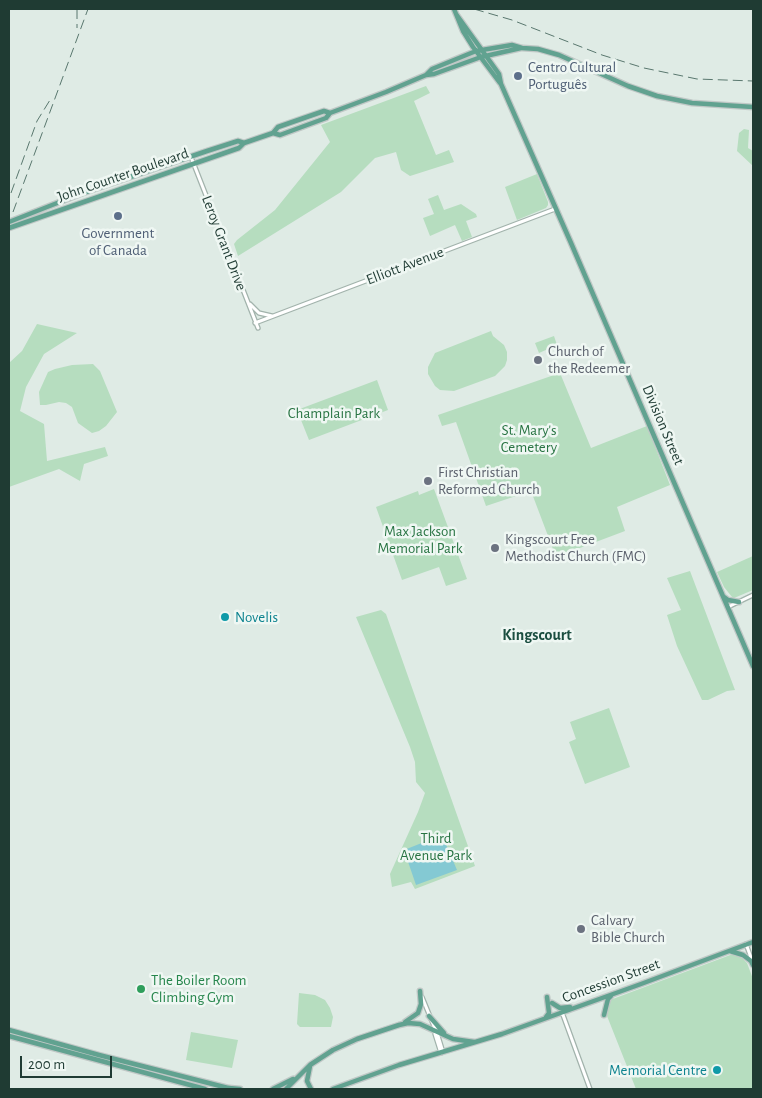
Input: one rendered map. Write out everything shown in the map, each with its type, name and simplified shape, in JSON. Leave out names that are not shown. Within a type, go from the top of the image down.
[{"type":"main road","name":"Division Street","points":[[455,11],[499,74],[501,84],[586,276],[753,666]]},
{"type":"main road","name":"Division Street","points":[[455,11],[463,32],[501,84]]},
{"type":"main road","points":[[426,75],[432,69],[476,51],[512,45],[559,55],[628,86],[657,96],[692,103],[753,107]]},
{"type":"main road","points":[[426,75],[434,74],[481,57],[522,48]]},
{"type":"main road","name":"John Counter Boulevard","points":[[9,228],[240,148],[244,143],[273,133],[280,134],[326,118],[330,113],[426,75]]},
{"type":"main road","name":"John Counter Boulevard","points":[[9,222],[87,192],[238,141],[244,143]]},
{"type":"main road","points":[[723,596],[728,600],[739,602]]},
{"type":"main road","name":"Concession Street","points":[[332,1089],[399,1065],[476,1042],[560,1013],[753,942]]},
{"type":"main road","points":[[730,951],[743,955],[753,964]]},
{"type":"main road","points":[[399,1025],[413,1018],[418,1013],[421,1004],[420,991]]},
{"type":"main road","points":[[604,1015],[608,999],[614,994]]},
{"type":"main road","points":[[545,1018],[549,1013],[546,997]]},
{"type":"main road","points":[[552,1003],[560,1008],[577,1006]]},
{"type":"main road","points":[[429,1016],[448,1037]]},
{"type":"main road","name":"Concession Street","points":[[286,1089],[310,1064],[333,1050],[399,1025],[415,1023],[456,1040],[476,1042]]},
{"type":"main road","points":[[9,1030],[232,1089]]},
{"type":"main road","points":[[9,1036],[205,1089]]},
{"type":"main road","points":[[310,1064],[308,1081],[311,1089]]},
{"type":"main road","points":[[273,1089],[300,1074]]},
{"type":"main road","points":[[225,1087],[240,1089]]},
{"type":"street","name":"Leroy Grant Drive","points":[[191,157],[258,328]]},
{"type":"street","name":"Elliott Avenue","points":[[255,323],[555,209]]},
{"type":"street","points":[[247,301],[256,312],[272,316]]},
{"type":"street","points":[[728,607],[753,595]]},
{"type":"street","points":[[746,944],[753,964]]},
{"type":"street","points":[[420,991],[434,1030],[438,1049],[441,1053]]},
{"type":"street","points":[[560,1013],[563,1015],[590,1089]]},
{"type":"green space","points":[[426,86],[430,93],[414,101],[436,155],[449,150],[454,162],[410,176],[401,170],[396,152],[375,158],[341,192],[238,256],[234,244],[237,240],[275,210],[330,142],[321,125]]},
{"type":"green space","points":[[744,129],[749,130],[748,148],[753,151],[753,166],[737,151],[739,133]]},
{"type":"green space","points":[[537,174],[548,205],[546,208],[517,220],[505,187]]},
{"type":"green space","points":[[438,195],[444,210],[461,204],[476,214],[477,217],[466,221],[472,237],[462,241],[455,225],[430,236],[423,218],[434,214],[428,199]]},
{"type":"green space","points":[[37,324],[77,333],[44,354],[26,387],[20,411],[44,424],[47,461],[105,447],[108,456],[84,464],[80,481],[59,469],[9,487],[9,363],[22,351]]},
{"type":"green space","points":[[491,331],[493,336],[504,345],[507,352],[505,366],[495,376],[454,391],[440,390],[435,386],[428,374],[428,367],[435,353]]},
{"type":"green space","points":[[554,336],[557,345],[539,353],[535,343]]},
{"type":"green space","points":[[93,364],[100,371],[117,412],[106,426],[92,433],[78,423],[72,407],[66,403],[59,402],[40,405],[39,392],[48,372],[72,365]]},
{"type":"green space","name":"St. Mary's Cemetery","points":[[560,373],[591,448],[647,426],[670,485],[617,507],[625,531],[556,557],[531,491],[486,506],[456,422],[442,426],[438,415]]},
{"type":"green space","name":"Champlain Park","points":[[377,380],[388,410],[309,440],[297,410]]},
{"type":"green space","name":"Max Jackson Memorial Park","points":[[434,489],[467,579],[446,586],[439,567],[402,580],[376,507],[418,491],[419,495]]},
{"type":"green space","points":[[753,556],[753,590],[734,598],[724,587],[717,572]]},
{"type":"green space","points":[[690,571],[735,690],[727,691],[708,700],[702,700],[677,646],[667,615],[681,610],[667,578]]},
{"type":"green space","name":"Third Avenue Park","points":[[381,610],[386,614],[475,866],[415,889],[411,882],[392,887],[390,874],[425,793],[416,782],[415,762],[410,747],[356,617]]},
{"type":"green space","points":[[609,708],[630,767],[585,784],[569,742],[576,739],[570,722]]},
{"type":"green space","name":"Memorial Centre","points":[[733,954],[742,958],[747,963],[753,979],[753,1089],[636,1089],[607,1016],[610,1000]]},
{"type":"green space","points":[[299,993],[315,995],[325,1000],[333,1017],[331,1027],[300,1027],[297,1024]]},
{"type":"green space","points":[[191,1032],[238,1040],[232,1068],[186,1060]]},
{"type":"water","points":[[442,835],[457,870],[416,885],[404,850]]},
{"type":"railway","points":[[77,9],[77,28]]},
{"type":"railway","points":[[13,212],[88,9]]},
{"type":"railway","points":[[474,9],[512,20],[602,55],[644,68],[697,79],[753,81]]},
{"type":"railway","points":[[11,193],[37,121],[50,100]]},
{"type":"place","name":"Centro Cultural Português","points":[[518,76]]},
{"type":"place","name":"Government of Canada","points":[[118,216]]},
{"type":"place","name":"Church of the Redeemer","points":[[538,360]]},
{"type":"place","name":"First Christian Reformed Church","points":[[428,481]]},
{"type":"place","name":"Kingscourt Free Methodist Church (FMC)","points":[[495,548]]},
{"type":"place","name":"Novelis","points":[[225,617]]},
{"type":"place","name":"Calvary Bible Church","points":[[581,929]]},
{"type":"place","name":"The Boiler Room Climbing Gym","points":[[141,989]]},
{"type":"place","name":"Memorial Centre","points":[[717,1070]]},
{"type":"district","name":"Kingscourt","points":[[537,635]]}]
